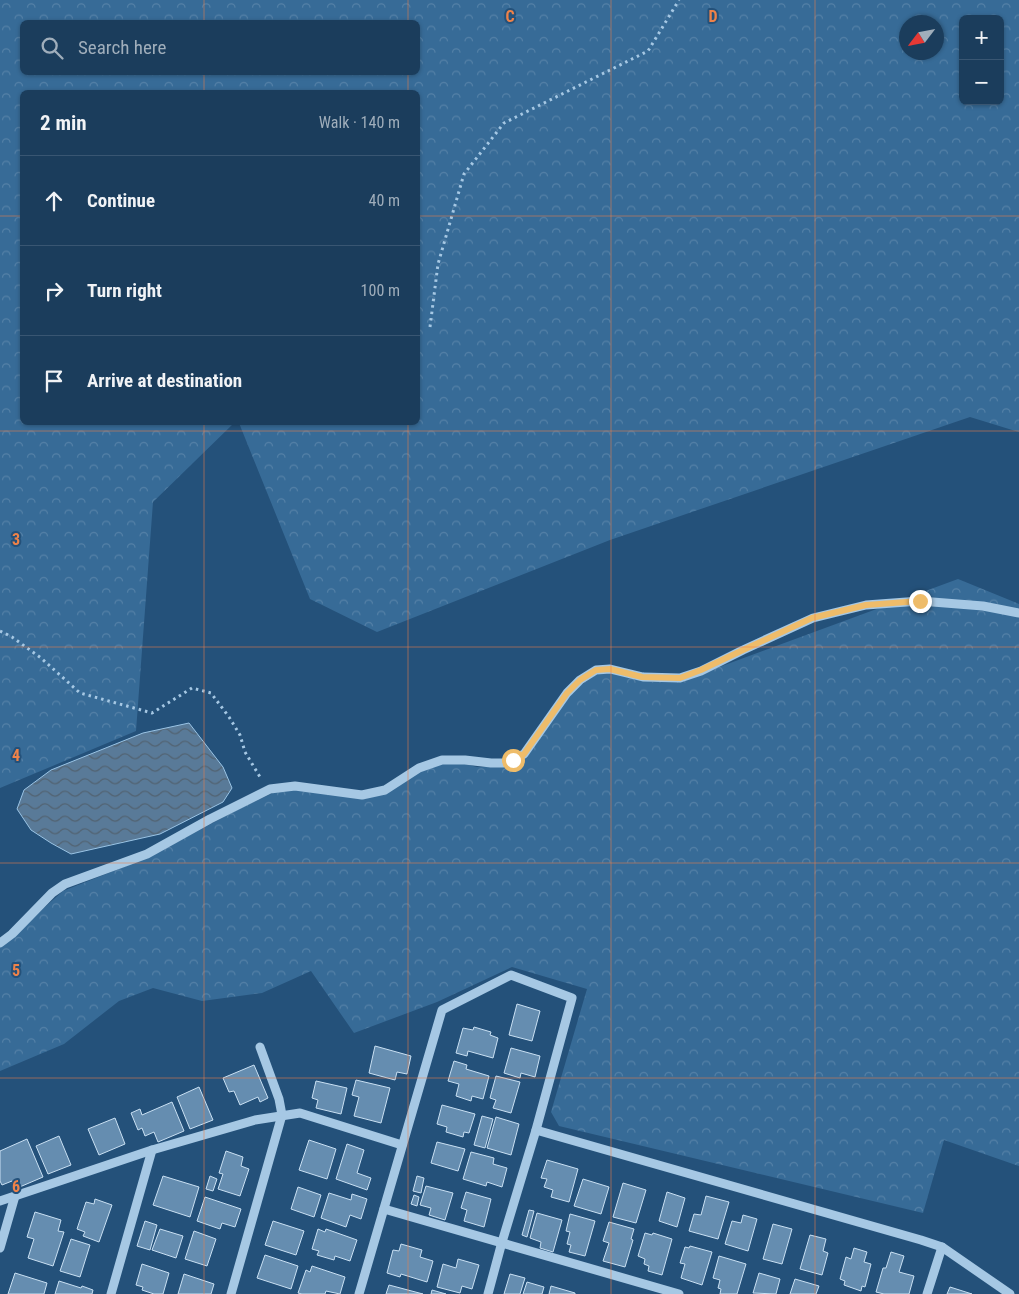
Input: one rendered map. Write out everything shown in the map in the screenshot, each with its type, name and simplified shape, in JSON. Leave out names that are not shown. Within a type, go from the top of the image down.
[{"type":"street","points":[[0,943],[12,934],[52,893],[65,884],[147,854],[210,819],[270,789],[295,786],[362,795],[385,790],[419,768],[442,760],[503,763],[513,760],[524,754],[567,693],[580,680],[596,670],[610,669],[642,677],[680,678],[812,618],[866,605],[920,601],[983,606],[1019,613]]},
{"type":"street","points":[[359,1294],[442,1010],[511,975],[572,998],[488,1294]]},
{"type":"street","points":[[231,1294],[282,1115],[279,1099],[260,1046]]},
{"type":"street","points":[[0,1201],[152,1150],[255,1120],[282,1115],[300,1113],[402,1145]]},
{"type":"street","points":[[536,1130],[942,1247],[1010,1294]]},
{"type":"street","points":[[110,1294],[152,1150]]},
{"type":"street","points":[[0,1248],[15,1196]]},
{"type":"street","points":[[384,1209],[679,1294]]},
{"type":"street","points":[[927,1294],[942,1247]]},
{"type":"path","points":[[430,327],[438,264],[464,174],[504,124],[648,51],[678,0]]},
{"type":"path","points":[[0,630],[42,658],[80,693],[152,714],[192,688],[211,692],[240,735],[244,752],[270,789]]},
{"type":"green space","points":[[0,0],[1019,0],[1019,432],[970,417],[610,540],[377,632],[310,599],[240,425],[420,425],[420,90],[20,90],[20,425],[232,425],[153,502],[136,731],[0,788]]},
{"type":"green space","points":[[958,579],[1019,604],[1019,1166],[944,1140],[923,1213],[559,1126],[551,1112],[587,989],[512,967],[437,1002],[354,1033],[311,971],[262,993],[202,1001],[153,988],[119,1001],[64,1044],[0,1071],[0,947],[63,891],[149,857],[275,792],[292,789],[364,799],[387,792],[421,770],[441,764],[505,767],[515,764],[526,758],[564,701],[578,687],[599,673],[610,673],[653,682],[684,680]]},
{"type":"water","points":[[189,723],[223,767],[232,788],[223,802],[160,834],[71,854],[31,830],[17,809],[24,790],[51,770],[143,733]]},
{"type":"building","points":[[517,1004],[540,1011],[532,1041],[509,1035]]},
{"type":"building","points":[[474,1027],[491,1032],[490,1035],[498,1038],[493,1058],[468,1051],[467,1056],[456,1053],[463,1028],[473,1030]]},
{"type":"building","points":[[375,1046],[411,1056],[407,1074],[397,1072],[395,1080],[369,1073]]},
{"type":"building","points":[[511,1048],[540,1056],[535,1077],[521,1073],[520,1078],[504,1073]]},
{"type":"building","points":[[454,1061],[467,1065],[466,1069],[489,1076],[483,1099],[472,1096],[471,1101],[456,1096],[459,1084],[448,1081]]},
{"type":"building","points":[[254,1065],[268,1098],[260,1102],[258,1097],[240,1105],[234,1091],[229,1092],[223,1078]]},
{"type":"building","points":[[496,1076],[520,1082],[511,1113],[493,1108],[496,1100],[490,1098]]},
{"type":"building","points":[[356,1080],[390,1088],[381,1123],[354,1116],[359,1097],[352,1095]]},
{"type":"building","points":[[316,1081],[347,1088],[341,1114],[316,1108],[318,1100],[312,1098]]},
{"type":"building","points":[[199,1087],[213,1120],[190,1129],[177,1097]]},
{"type":"building","points":[[172,1102],[184,1131],[158,1142],[154,1132],[145,1136],[142,1128],[138,1130],[131,1113],[140,1109],[142,1115]]},
{"type":"building","points":[[442,1105],[475,1114],[469,1133],[464,1132],[463,1137],[446,1132],[447,1127],[437,1124]]},
{"type":"building","points":[[482,1116],[493,1119],[485,1148],[474,1145]]},
{"type":"building","points":[[496,1117],[519,1124],[511,1155],[487,1148]]},
{"type":"building","points":[[115,1118],[125,1144],[99,1155],[88,1129]]},
{"type":"building","points":[[59,1136],[71,1165],[48,1174],[36,1146]]},
{"type":"building","points":[[27,1139],[43,1177],[15,1189],[12,1181],[2,1185],[0,1181],[0,1151]]},
{"type":"building","points":[[309,1140],[336,1149],[327,1179],[299,1170]]},
{"type":"building","points":[[437,1142],[465,1149],[458,1171],[431,1163]]},
{"type":"building","points":[[347,1144],[364,1150],[357,1173],[371,1178],[367,1190],[336,1179]]},
{"type":"building","points":[[226,1151],[243,1157],[241,1166],[249,1169],[240,1196],[218,1189],[223,1174],[219,1173]]},
{"type":"building","points":[[471,1152],[494,1158],[493,1164],[507,1168],[502,1187],[487,1182],[486,1186],[463,1179]]},
{"type":"building","points":[[547,1160],[578,1169],[569,1202],[551,1197],[553,1190],[544,1187],[547,1179],[541,1178]]},
{"type":"building","points":[[163,1176],[199,1187],[190,1217],[153,1205]]},
{"type":"building","points":[[210,1176],[217,1179],[213,1191],[206,1189]]},
{"type":"building","points":[[417,1176],[424,1178],[421,1193],[413,1191]]},
{"type":"building","points":[[583,1179],[609,1187],[601,1214],[574,1206]]},
{"type":"building","points":[[623,1183],[646,1190],[636,1223],[613,1217]]},
{"type":"building","points":[[426,1186],[453,1193],[445,1220],[429,1215],[431,1208],[420,1205]]},
{"type":"building","points":[[298,1187],[321,1195],[314,1217],[291,1209]]},
{"type":"building","points":[[466,1192],[491,1199],[484,1227],[464,1221],[467,1210],[461,1208]]},
{"type":"building","points":[[667,1192],[685,1198],[677,1227],[659,1221]]},
{"type":"building","points":[[329,1193],[351,1200],[352,1194],[367,1199],[361,1219],[350,1215],[346,1227],[321,1218]]},
{"type":"building","points":[[414,1195],[419,1197],[417,1206],[411,1204]]},
{"type":"building","points":[[706,1196],[729,1202],[718,1239],[689,1231],[694,1214],[701,1215]]},
{"type":"building","points":[[205,1197],[241,1209],[235,1227],[222,1223],[220,1229],[197,1221]]},
{"type":"building","points":[[95,1199],[112,1205],[99,1242],[83,1236],[85,1232],[77,1229],[86,1202],[94,1204]]},
{"type":"building","points":[[529,1210],[534,1211],[527,1237],[522,1235]]},
{"type":"building","points":[[35,1212],[61,1220],[58,1231],[64,1232],[53,1266],[28,1258],[34,1239],[27,1237]]},
{"type":"building","points":[[537,1213],[562,1220],[553,1252],[540,1248],[541,1242],[530,1238]]},
{"type":"building","points":[[570,1214],[595,1221],[585,1256],[569,1252],[571,1245],[567,1244],[570,1232],[566,1231]]},
{"type":"building","points":[[743,1215],[757,1219],[748,1251],[725,1244],[732,1221],[741,1223]]},
{"type":"building","points":[[145,1221],[157,1225],[150,1250],[137,1246]]},
{"type":"building","points":[[273,1221],[304,1231],[296,1255],[265,1245]]},
{"type":"building","points":[[609,1222],[634,1229],[631,1239],[633,1240],[625,1267],[603,1261],[609,1243],[603,1241]]},
{"type":"building","points":[[773,1224],[792,1229],[782,1264],[763,1259]]},
{"type":"building","points":[[160,1229],[183,1236],[176,1258],[152,1250]]},
{"type":"building","points":[[318,1229],[325,1232],[326,1229],[357,1240],[350,1261],[335,1256],[334,1260],[317,1255],[319,1251],[312,1249]]},
{"type":"building","points":[[194,1231],[216,1239],[207,1266],[185,1259]]},
{"type":"building","points":[[645,1233],[652,1235],[653,1233],[672,1239],[662,1275],[648,1271],[649,1266],[644,1264],[645,1259],[638,1256]]},
{"type":"building","points":[[810,1235],[826,1239],[823,1251],[828,1253],[822,1275],[800,1269]]},
{"type":"building","points":[[71,1239],[90,1245],[80,1277],[60,1271]]},
{"type":"building","points":[[401,1244],[422,1250],[420,1257],[433,1261],[427,1282],[401,1274],[400,1277],[387,1273],[393,1250],[399,1251]]},
{"type":"building","points":[[690,1246],[712,1252],[702,1285],[681,1278],[685,1264],[680,1263],[685,1247],[689,1248]]},
{"type":"building","points":[[854,1248],[867,1252],[864,1262],[871,1264],[865,1287],[862,1286],[861,1291],[844,1285],[845,1281],[840,1279],[846,1257],[851,1259]]},
{"type":"building","points":[[891,1252],[904,1256],[899,1272],[914,1276],[909,1294],[884,1294],[876,1292],[883,1268],[886,1268]]},
{"type":"building","points":[[265,1255],[298,1266],[291,1289],[257,1278]]},
{"type":"building","points":[[719,1256],[746,1264],[737,1294],[720,1294],[721,1289],[718,1288],[720,1280],[713,1278]]},
{"type":"building","points":[[458,1259],[479,1265],[472,1289],[462,1286],[460,1293],[437,1287],[443,1264],[456,1268]]},
{"type":"building","points":[[142,1264],[169,1273],[163,1294],[154,1294],[142,1290],[143,1287],[136,1285]]},
{"type":"building","points":[[312,1266],[345,1277],[340,1294],[326,1291],[325,1294],[298,1293],[306,1270],[310,1272]]},
{"type":"building","points":[[15,1273],[47,1283],[44,1294],[8,1294]]},
{"type":"building","points":[[759,1273],[780,1279],[776,1294],[753,1293]]},
{"type":"building","points":[[184,1274],[214,1284],[211,1294],[178,1294]]},
{"type":"building","points":[[510,1274],[525,1278],[520,1294],[504,1294]]},
{"type":"building","points":[[795,1279],[819,1286],[816,1294],[790,1294]]},
{"type":"building","points":[[59,1281],[93,1290],[92,1294],[55,1294]]},
{"type":"building","points":[[527,1282],[544,1287],[542,1294],[523,1294]]},
{"type":"building","points":[[389,1285],[423,1294],[386,1294]]},
{"type":"building","points":[[551,1286],[575,1293],[575,1294],[549,1294]]},
{"type":"building","points":[[950,1287],[972,1294],[947,1294]]},
{"type":"building","points":[[432,1290],[446,1294],[431,1294]]},
{"type":"route","points":[[513,760],[524,754],[567,693],[580,680],[596,670],[610,669],[642,677],[680,678],[812,618],[866,605],[920,601]]}]
